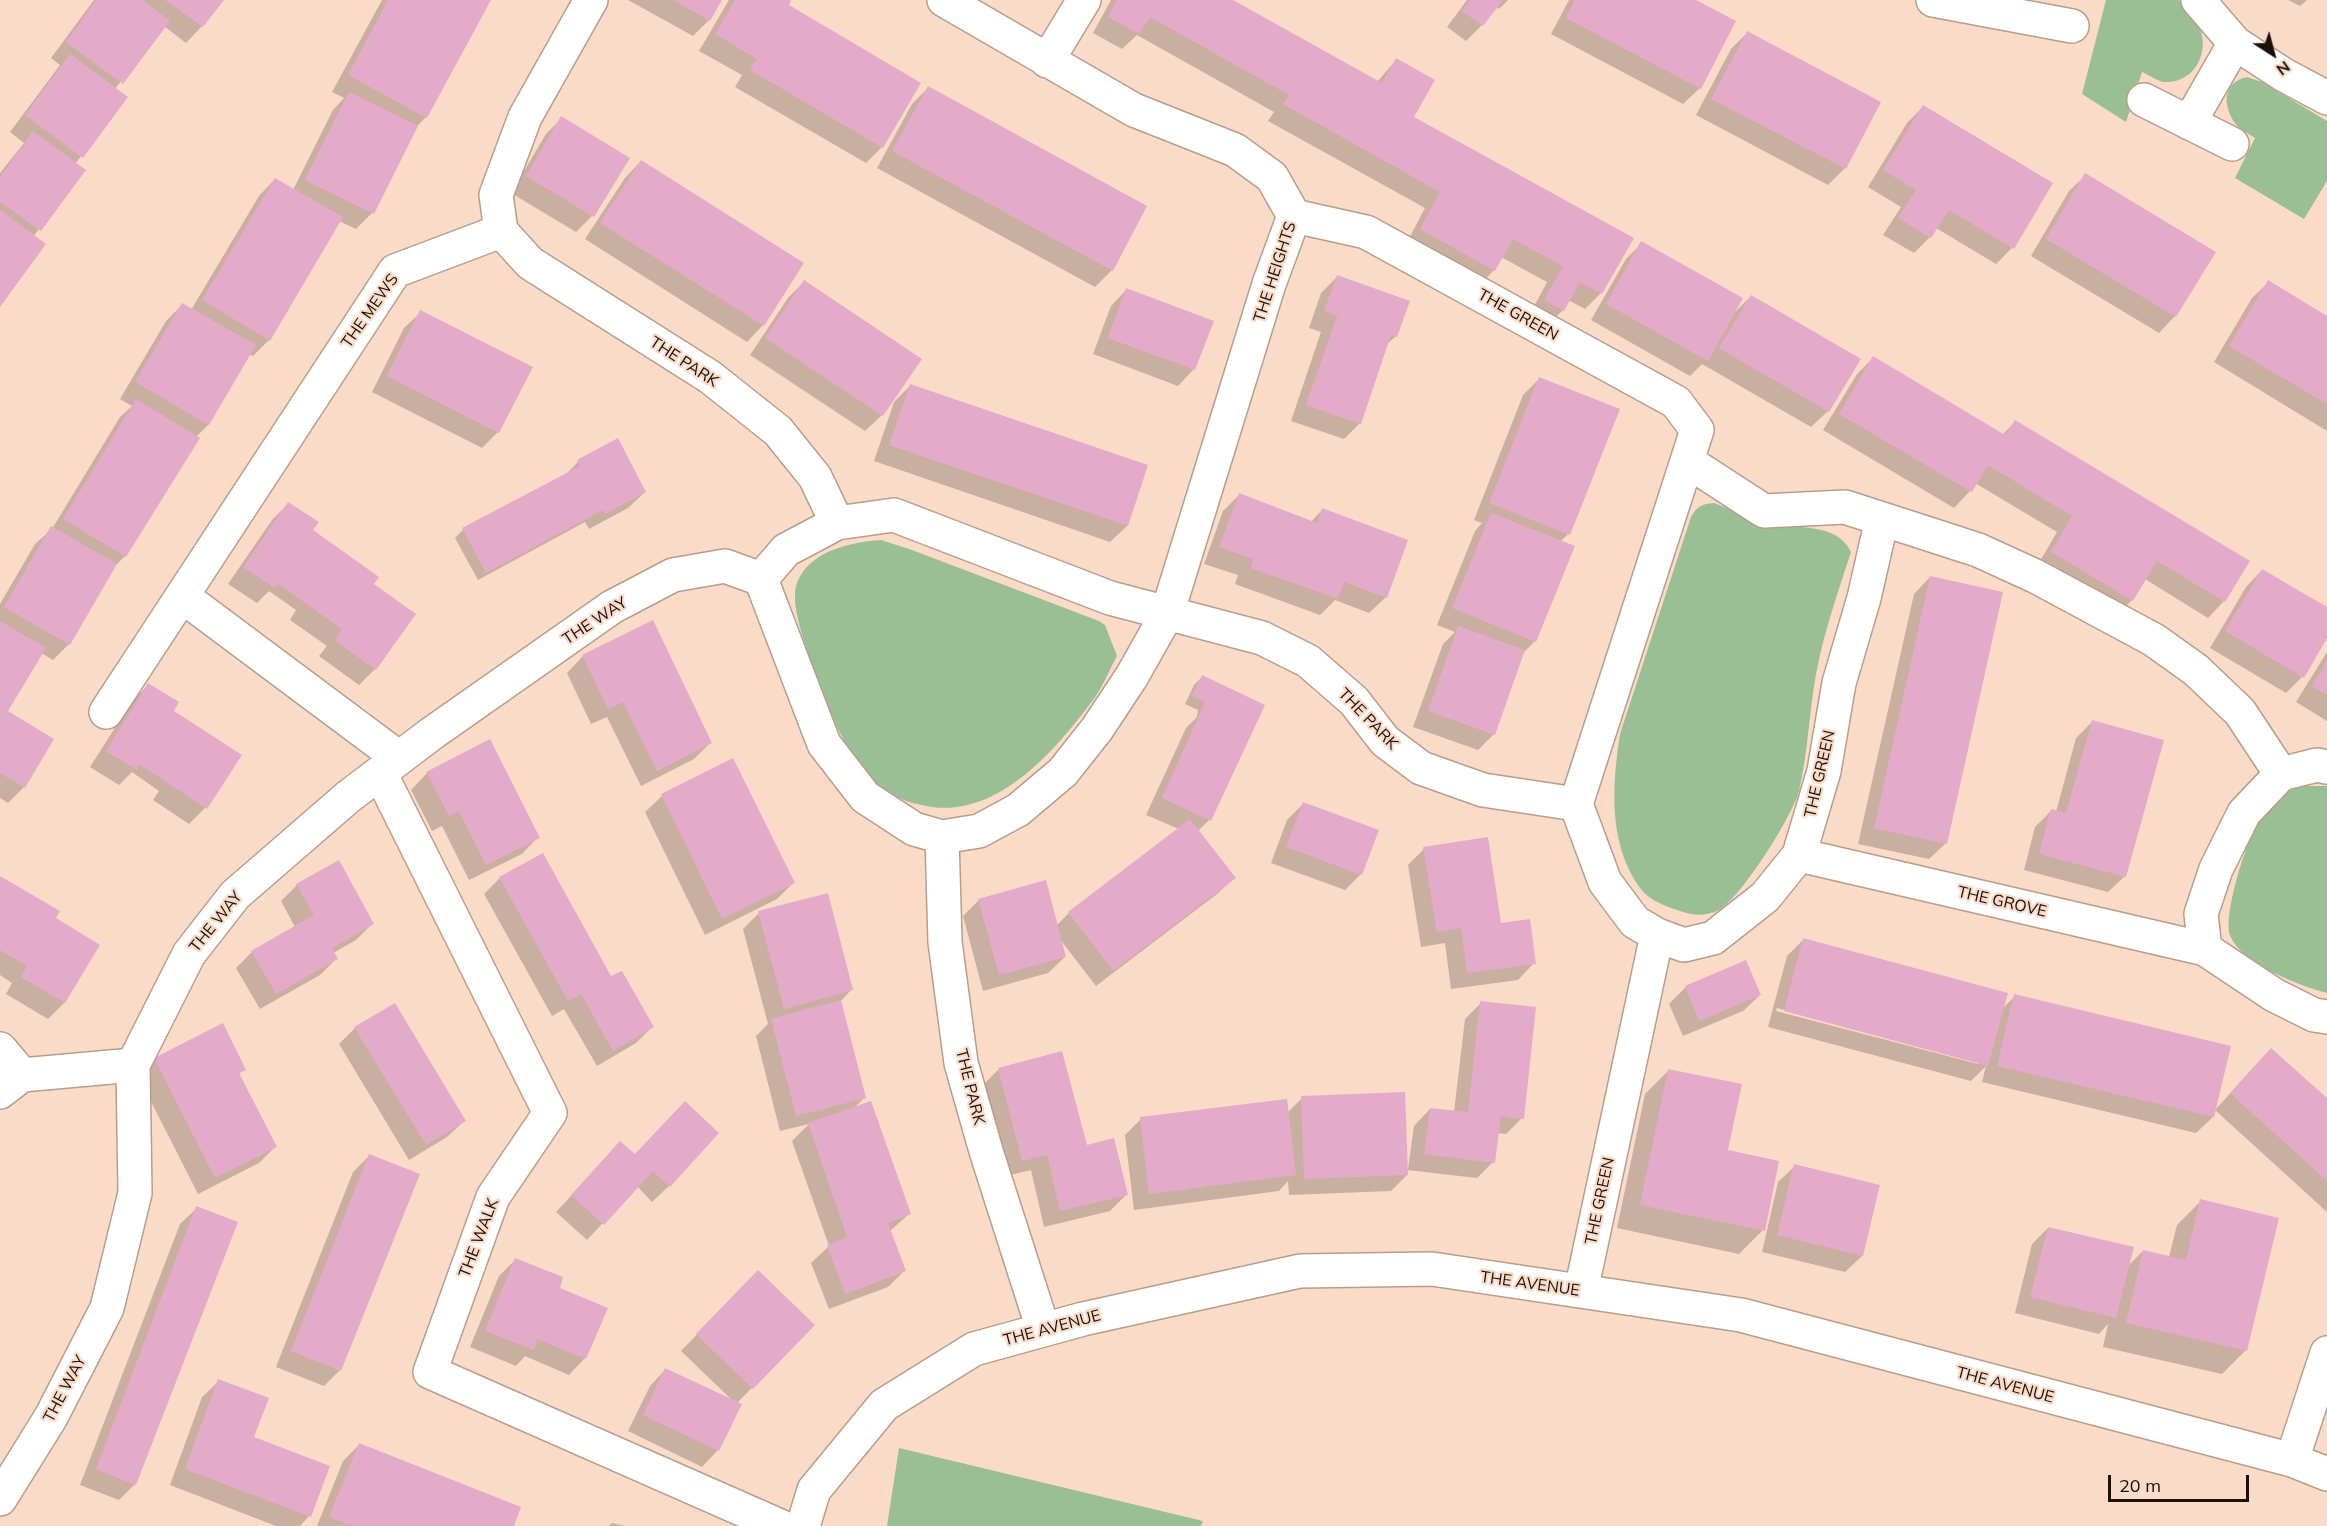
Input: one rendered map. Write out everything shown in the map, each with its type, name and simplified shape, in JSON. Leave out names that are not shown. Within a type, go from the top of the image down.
[{"type":"street","points":[[501,231],[496,195],[521,129],[591,0]]},
{"type":"street","name":"THE HEIGHTS","points":[[944,0],[1134,110],[1235,150],[1272,177],[1294,216],[1269,284],[1167,614]]},
{"type":"street","points":[[1047,61],[1084,0]]},
{"type":"street","points":[[1932,0],[2072,26]]},
{"type":"street","points":[[2198,0],[2235,44],[2284,75],[2327,98]]},
{"type":"street","points":[[2189,123],[2235,44]]},
{"type":"street","points":[[2144,100],[2232,144]]},
{"type":"street","name":"THE GREEN","points":[[1294,216],[1366,232],[1676,402],[1697,430],[1576,804],[1605,882],[1635,922],[1657,935],[1684,945],[1713,938],[1766,897],[1799,855],[1824,771],[1839,683],[1864,598],[1882,519]]},
{"type":"street","name":"THE PARK","points":[[501,231],[530,263],[710,377],[778,432],[814,477],[837,523]]},
{"type":"street","name":"THE MEWS","points":[[106,712],[395,272],[501,231]]},
{"type":"street","points":[[1687,461],[1764,512],[1845,507],[1978,549],[2095,608],[2154,640],[2196,670],[2240,712],[2281,774]]},
{"type":"street","name":"THE PARK","points":[[761,579],[786,550],[837,523],[894,515],[1110,598],[1262,638],[1308,661],[1354,701],[1385,741],[1421,768],[1483,790],[1576,804]]},
{"type":"street","name":"THE WAY","points":[[0,1499],[51,1417],[107,1308],[135,1194],[133,1065],[189,954],[235,896],[348,797],[612,607],[673,575],[725,566],[761,579]]},
{"type":"street","points":[[761,579],[824,744],[865,797],[914,829],[942,837],[979,831],[1018,810],[1064,772],[1108,711],[1167,614]]},
{"type":"street","points":[[182,596],[389,766]]},
{"type":"street","points":[[2205,949],[2201,914],[2216,869],[2244,813],[2281,774],[2317,765],[2327,767]]},
{"type":"street","name":"THE WALK","points":[[389,766],[550,1113],[493,1197],[430,1372],[780,1526]]},
{"type":"street","name":"THE PARK","points":[[942,837],[945,942],[961,1063],[986,1151],[1043,1329]]},
{"type":"street","name":"THE GROVE","points":[[1799,855],[2205,949],[2274,995],[2314,1015],[2327,1017]]},
{"type":"street","name":"THE GREEN","points":[[1581,1291],[1657,935]]},
{"type":"street","points":[[0,1049],[11,1084],[133,1065]]},
{"type":"street","name":"THE AVENUE","points":[[803,1526],[814,1490],[884,1406],[974,1349],[1043,1329],[1300,1271],[1432,1269],[1741,1315],[2292,1460],[2327,1474]]},
{"type":"street","points":[[2292,1460],[2327,1353]]},
{"type":"green space","points":[[2106,0],[2179,0],[2199,26],[2202,36],[2201,56],[2191,72],[2184,78],[2164,82],[2142,72],[2126,122],[2082,94]]},
{"type":"green space","points":[[2247,77],[2262,82],[2327,121],[2327,181],[2304,219],[2235,178],[2255,138],[2238,127],[2233,120],[2227,105],[2227,98],[2232,85]]},
{"type":"green space","points":[[1714,503],[1772,523],[1827,531],[1845,542],[1851,552],[1819,658],[1802,777],[1795,803],[1766,853],[1742,887],[1722,908],[1708,914],[1697,915],[1659,903],[1648,897],[1640,888],[1622,853],[1614,794],[1620,734],[1691,517],[1700,506]]},
{"type":"green space","points":[[881,540],[1099,621],[1105,625],[1117,656],[1093,700],[1041,760],[998,793],[974,803],[948,808],[922,805],[898,798],[878,785],[866,773],[846,745],[831,714],[810,658],[799,625],[795,602],[797,583],[803,572],[811,563],[832,550],[857,543]]},
{"type":"green space","points":[[2289,786],[2327,786],[2327,993],[2287,979],[2258,964],[2236,945],[2230,935],[2233,896],[2252,833],[2264,813]]},
{"type":"green space","points":[[899,1448],[1203,1521],[1201,1526],[887,1526]]},
{"type":"building","points":[[96,0],[142,0],[170,21],[123,84],[66,42]]},
{"type":"building","points":[[165,0],[224,0],[203,27]]},
{"type":"building","points":[[388,0],[491,0],[427,118],[348,75]]},
{"type":"building","points":[[673,0],[722,0],[710,21]]},
{"type":"building","points":[[735,0],[791,0],[789,5],[921,83],[883,148],[750,70],[757,59],[715,34]]},
{"type":"building","points":[[1117,0],[1233,0],[1382,83],[1396,58],[1435,80],[1414,117],[1634,238],[1602,294],[1580,282],[1564,311],[1544,300],[1563,266],[1513,239],[1495,271],[1420,229],[1440,192],[1283,104],[1289,95],[1150,17],[1139,34],[1108,17]]},
{"type":"building","points":[[1470,0],[1503,0],[1483,26],[1462,11]]},
{"type":"building","points":[[1575,0],[1696,0],[1736,21],[1701,89],[1566,18]]},
{"type":"building","points":[[1747,31],[1881,102],[1846,169],[1711,99]]},
{"type":"building","points":[[70,54],[128,97],[83,158],[25,115]]},
{"type":"building","points":[[928,86],[1147,206],[1113,271],[892,151]]},
{"type":"building","points":[[349,92],[418,126],[374,214],[305,180]]},
{"type":"building","points":[[1923,105],[2053,183],[2014,249],[1949,210],[1931,238],[1898,218],[1916,190],[1883,170]]},
{"type":"building","points":[[561,116],[630,158],[594,217],[526,176]]},
{"type":"building","points":[[33,131],[86,170],[41,231],[0,202],[0,177]]},
{"type":"building","points":[[641,160],[804,263],[764,326],[600,223]]},
{"type":"building","points":[[2085,173],[2216,252],[2176,317],[2046,239]]},
{"type":"building","points":[[275,178],[343,217],[270,341],[202,300]]},
{"type":"building","points":[[0,210],[46,244],[0,307]]},
{"type":"building","points":[[1641,241],[1743,298],[1708,361],[1606,304]]},
{"type":"building","points":[[1337,275],[1410,301],[1397,337],[1391,335],[1361,424],[1306,405],[1337,316],[1324,311]]},
{"type":"building","points":[[804,280],[922,359],[883,416],[765,338]]},
{"type":"building","points":[[2268,280],[2327,316],[2327,404],[2229,346]]},
{"type":"building","points":[[1126,288],[1214,321],[1195,370],[1108,338]]},
{"type":"building","points":[[1751,295],[1861,359],[1829,412],[1719,348]]},
{"type":"building","points":[[182,303],[256,345],[209,425],[135,382]]},
{"type":"building","points":[[420,310],[533,367],[499,433],[387,376]]},
{"type":"building","points":[[1873,356],[2005,435],[2015,420],[2250,561],[2225,602],[2157,561],[2133,601],[2051,552],[2072,516],[1988,465],[1972,492],[1839,414]]},
{"type":"building","points":[[1539,377],[1620,409],[1570,535],[1489,503]]},
{"type":"building","points":[[910,384],[1148,465],[1128,526],[889,445]]},
{"type":"building","points":[[136,399],[200,438],[126,557],[63,519]]},
{"type":"building","points":[[618,438],[646,492],[605,514],[603,510],[486,573],[462,528],[580,466],[577,460]]},
{"type":"building","points":[[1239,493],[1317,523],[1322,508],[1408,540],[1387,598],[1344,582],[1338,599],[1251,568],[1253,559],[1219,547]]},
{"type":"building","points":[[288,502],[319,522],[313,530],[379,577],[374,584],[416,614],[376,670],[334,640],[342,629],[277,583],[274,588],[243,567]]},
{"type":"building","points":[[1491,513],[1575,546],[1536,642],[1452,608]]},
{"type":"building","points":[[51,526],[117,564],[70,645],[4,607]]},
{"type":"building","points":[[2262,569],[2327,607],[2327,638],[2304,678],[2225,631]]},
{"type":"building","points":[[1930,576],[2003,592],[1947,844],[1874,828]]},
{"type":"building","points":[[653,620],[712,743],[657,771],[623,702],[608,709],[582,655]]},
{"type":"building","points":[[0,621],[46,648],[8,711],[54,739],[25,788],[0,773]]},
{"type":"building","points":[[1458,626],[1525,650],[1495,735],[1428,711]]},
{"type":"building","points":[[2327,660],[2327,695],[2312,686]]},
{"type":"building","points":[[1202,675],[1265,705],[1211,821],[1162,798],[1205,702],[1192,696]]},
{"type":"building","points":[[148,683],[179,702],[174,711],[242,755],[207,809],[139,764],[137,770],[106,751]]},
{"type":"building","points":[[2092,720],[2164,740],[2126,877],[2039,854],[2051,809],[2066,813]]},
{"type":"building","points":[[490,739],[540,838],[486,865],[459,811],[449,816],[426,772]]},
{"type":"building","points":[[733,758],[795,883],[722,919],[661,794]]},
{"type":"building","points":[[1303,802],[1379,830],[1362,875],[1286,847]]},
{"type":"building","points":[[1190,819],[1236,878],[1113,971],[1068,912]]},
{"type":"building","points":[[1488,837],[1501,923],[1530,919],[1536,964],[1467,973],[1461,928],[1437,932],[1423,847]]},
{"type":"building","points":[[543,853],[611,976],[622,971],[654,1027],[613,1051],[581,994],[568,1001],[499,877]]},
{"type":"building","points":[[339,860],[374,924],[332,948],[338,959],[276,994],[251,951],[314,915],[296,884]]},
{"type":"building","points":[[0,876],[60,911],[56,918],[100,945],[65,1003],[21,977],[27,966],[0,950]]},
{"type":"building","points":[[1046,880],[1066,957],[999,975],[978,899]]},
{"type":"building","points":[[828,893],[853,990],[784,1009],[758,911]]},
{"type":"building","points":[[1803,938],[2008,993],[1988,1066],[1784,1011]]},
{"type":"building","points":[[1746,960],[1761,995],[1699,1021],[1685,986]]},
{"type":"building","points":[[2014,994],[2231,1046],[2214,1117],[1997,1066]]},
{"type":"building","points":[[841,1000],[866,1098],[796,1116],[771,1019]]},
{"type":"building","points":[[1480,1001],[1536,1007],[1524,1119],[1501,1116],[1495,1163],[1424,1154],[1430,1108],[1468,1112]]},
{"type":"building","points":[[395,1003],[466,1121],[426,1145],[354,1027]]},
{"type":"building","points":[[223,1023],[246,1070],[239,1073],[277,1147],[215,1178],[154,1058]]},
{"type":"building","points":[[2271,1048],[2327,1098],[2327,1181],[2230,1093]]},
{"type":"building","points":[[1062,1051],[1087,1145],[1114,1138],[1128,1195],[1060,1211],[1047,1155],[1022,1161],[998,1068]]},
{"type":"building","points":[[1668,1069],[1742,1084],[1728,1150],[1779,1161],[1765,1231],[1640,1205]]},
{"type":"building","points":[[1405,1092],[1408,1175],[1304,1179],[1301,1096]]},
{"type":"building","points":[[1287,1099],[1296,1175],[1149,1194],[1140,1117]]},
{"type":"building","points":[[685,1101],[719,1133],[670,1187],[653,1171],[604,1225],[571,1195],[620,1141],[635,1154]]},
{"type":"building","points":[[871,1101],[911,1214],[888,1223],[906,1271],[845,1294],[827,1246],[847,1237],[808,1123]]},
{"type":"building","points":[[369,1154],[420,1174],[341,1371],[291,1351]]},
{"type":"building","points":[[1794,1164],[1880,1185],[1863,1256],[1777,1235]]},
{"type":"building","points":[[2200,1199],[2279,1218],[2247,1351],[2126,1323],[2143,1250],[2186,1260]]},
{"type":"building","points":[[196,1206],[238,1222],[136,1485],[96,1469]]},
{"type":"building","points":[[2048,1227],[2134,1247],[2116,1318],[2030,1297]]},
{"type":"building","points":[[515,1258],[563,1277],[560,1288],[608,1308],[586,1359],[537,1339],[534,1350],[485,1331]]},
{"type":"building","points":[[758,1270],[815,1325],[753,1389],[696,1334]]},
{"type":"building","points":[[665,1368],[742,1404],[719,1451],[643,1415]]},
{"type":"building","points":[[218,1379],[269,1398],[254,1437],[330,1466],[311,1517],[185,1469]]},
{"type":"building","points":[[359,1443],[521,1507],[514,1526],[352,1526],[329,1517]]}]
